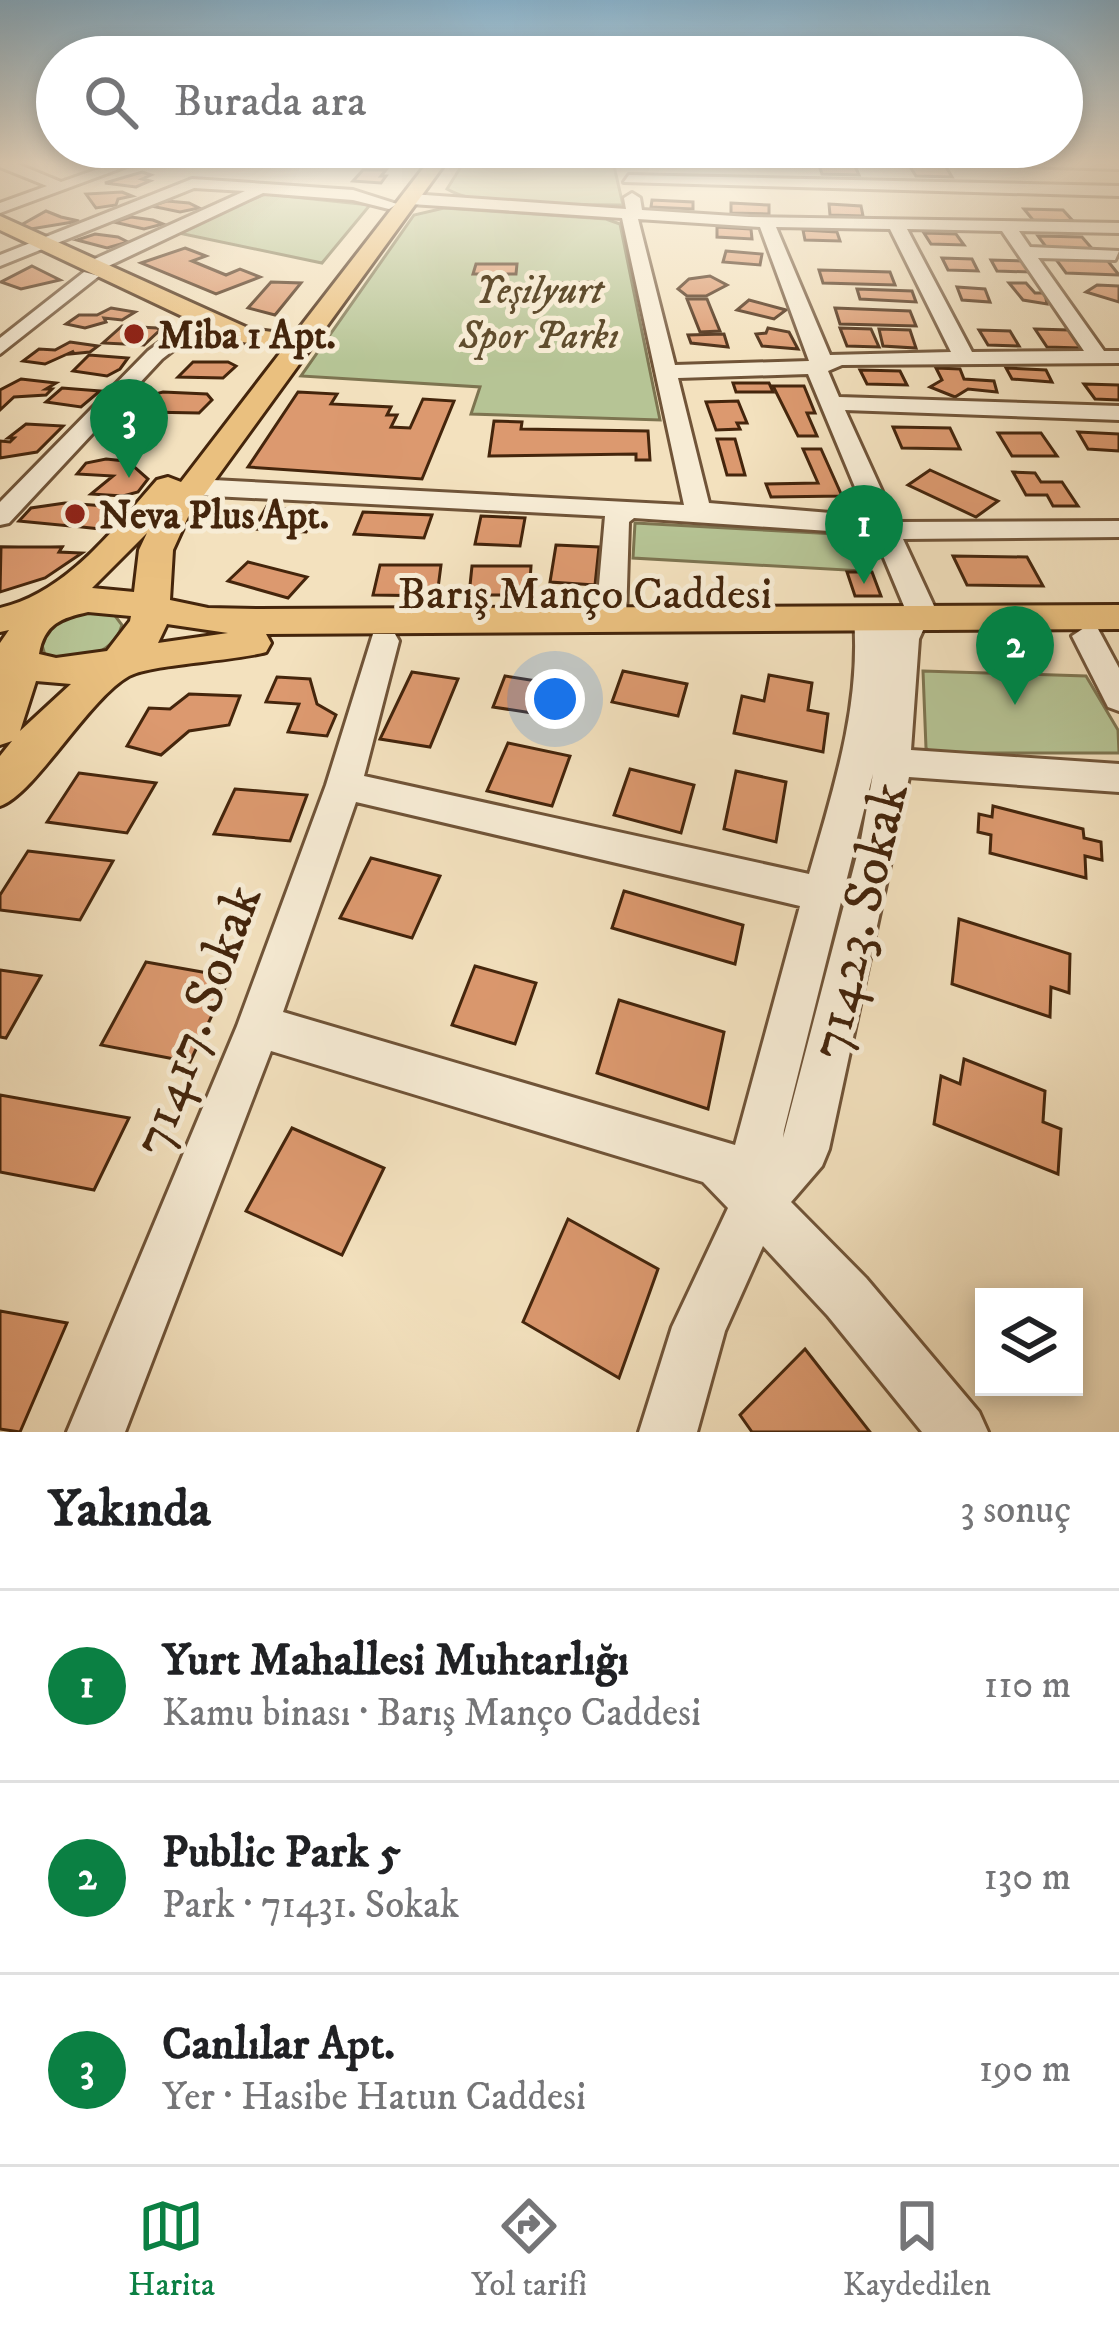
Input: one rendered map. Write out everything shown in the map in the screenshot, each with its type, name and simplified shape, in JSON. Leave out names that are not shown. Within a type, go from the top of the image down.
[{"type":"main road","points":[[0,728],[14,690],[9,660],[24,635],[145,516],[375,229]]},
{"type":"main road","points":[[0,788],[38,739],[125,659],[145,633],[156,550],[172,516],[377,229]]},
{"type":"main road","points":[[28,241],[244,336],[286,341]]},
{"type":"main road","points":[[28,241],[265,365]]},
{"type":"main road","name":"Barış Manço Caddesi","points":[[49,606],[105,600],[150,611],[259,622],[611,619],[1108,630]]},
{"type":"main road","points":[[0,620],[49,606]]},
{"type":"main road","name":"Barış Manço Caddesi","points":[[9,660],[56,673],[221,644],[889,628]]},
{"type":"street","points":[[0,261],[28,241],[62,229]]},
{"type":"street","points":[[4,342],[92,271],[179,229]]},
{"type":"street","points":[[638,229],[697,507],[718,515]]},
{"type":"street","points":[[667,372],[807,368],[816,362],[820,356],[769,229]]},
{"type":"street","points":[[898,229],[964,357]]},
{"type":"street","points":[[1009,229],[1109,357]]},
{"type":"street","points":[[1093,229],[1117,257]]},
{"type":"street","points":[[1026,252],[1117,257]]},
{"type":"street","points":[[5,506],[155,355],[193,327]]},
{"type":"street","points":[[816,362],[1109,357]]},
{"type":"street","points":[[816,362],[919,607],[889,628]]},
{"type":"street","points":[[832,403],[1119,413]]},
{"type":"street","points":[[0,474],[40,474]]},
{"type":"street","points":[[194,487],[850,521],[884,528],[1119,529]]},
{"type":"street","points":[[611,619],[616,519],[626,511]]},
{"type":"street","name":"71423. Sokak","points":[[668,1432],[699,1327],[756,1204],[805,1149],[880,840],[876,761],[889,628]]},
{"type":"street","points":[[1108,630],[1119,699]]},
{"type":"street","name":"71417. Sokak","points":[[96,1432],[259,1026],[344,784],[384,641]]},
{"type":"street","points":[[876,761],[1119,778]]},
{"type":"street","name":"71423. Sokak","points":[[756,1204],[760,1130],[822,894],[876,761]]},
{"type":"street","points":[[344,784],[822,894]]},
{"type":"street","points":[[259,1026],[718,1162],[847,1297],[959,1432]]},
{"type":"green space","points":[[182,229],[350,229],[322,263],[174,232]]},
{"type":"green space","name":"Yeşilyurt Spor Parkı","points":[[404,229],[621,229],[660,420],[471,414],[480,387],[301,376]]},
{"type":"green space","points":[[635,523],[855,535],[863,571],[633,558]]},
{"type":"green space","points":[[78,611],[113,613],[122,625],[118,635],[91,656],[67,660],[45,655],[40,639],[54,622]]},
{"type":"green space","points":[[923,671],[1086,676],[1118,730],[1119,753],[931,753],[926,748]]},
{"type":"building","points":[[717,229],[748,229],[752,239],[717,237]]},
{"type":"building","points":[[803,230],[837,232],[840,241],[805,240]]},
{"type":"building","points":[[924,233],[956,234],[964,245],[931,244]]},
{"type":"building","points":[[95,234],[128,242],[107,248],[77,240]]},
{"type":"building","points":[[1038,236],[1082,237],[1095,252],[1049,251]]},
{"type":"building","points":[[185,248],[206,256],[192,261],[226,275],[240,269],[260,277],[216,294],[141,263]]},
{"type":"building","points":[[726,251],[762,254],[760,265],[723,262]]},
{"type":"building","points":[[942,258],[972,259],[978,271],[948,270]]},
{"type":"building","points":[[1055,258],[1107,260],[1119,275],[1066,273]]},
{"type":"building","points":[[991,260],[1023,261],[1030,272],[997,271]]},
{"type":"building","points":[[476,264],[517,264],[516,274],[473,274]]},
{"type":"building","points":[[32,266],[60,280],[21,289],[1,282]]},
{"type":"building","points":[[819,270],[890,272],[895,285],[823,283]]},
{"type":"building","points":[[710,276],[727,285],[706,296],[687,296],[678,289],[689,279]]},
{"type":"building","points":[[271,282],[301,283],[275,315],[248,308]]},
{"type":"building","points":[[597,282],[600,295],[567,296],[564,283]]},
{"type":"building","points":[[1009,283],[1026,283],[1035,293],[1045,293],[1047,304],[1023,300]]},
{"type":"building","points":[[1097,285],[1119,286],[1119,302],[1086,292]]},
{"type":"building","points":[[957,287],[985,289],[990,302],[962,300]]},
{"type":"building","points":[[857,289],[912,291],[916,302],[860,299]]},
{"type":"building","points":[[687,299],[707,299],[720,331],[700,332]]},
{"type":"building","points":[[749,300],[786,310],[774,319],[737,310]]},
{"type":"building","points":[[111,308],[135,312],[122,320],[104,318],[106,322],[85,328],[66,324],[79,315],[97,315]]},
{"type":"building","points":[[835,308],[910,311],[916,326],[840,324]]},
{"type":"building","name":"Miba 1 Apt.","points":[[122,326],[160,330],[144,345],[103,343]]},
{"type":"building","points":[[768,328],[789,332],[798,349],[762,346],[756,334]]},
{"type":"building","points":[[840,328],[871,329],[879,347],[847,346]]},
{"type":"building","points":[[879,329],[910,330],[916,348],[883,346]]},
{"type":"building","points":[[1035,329],[1069,330],[1081,348],[1047,347]]},
{"type":"building","points":[[979,330],[1010,331],[1019,346],[988,345]]},
{"type":"building","points":[[724,334],[728,347],[691,343],[688,335]]},
{"type":"building","points":[[70,342],[98,346],[45,364],[23,361],[39,349],[55,350]]},
{"type":"building","points":[[89,355],[128,358],[107,376],[73,371]]},
{"type":"building","points":[[193,362],[236,366],[223,378],[178,377]]},
{"type":"building","points":[[936,368],[960,369],[964,379],[994,381],[997,392],[968,389],[955,397],[930,387],[942,380]]},
{"type":"building","points":[[1006,368],[1046,370],[1052,382],[1012,379]]},
{"type":"building","points":[[860,370],[900,371],[907,385],[867,384]]},
{"type":"building","points":[[21,379],[56,383],[46,389],[52,389],[46,395],[14,397],[0,410],[0,390]]},
{"type":"building","points":[[733,383],[769,383],[773,392],[736,392]]},
{"type":"building","points":[[1084,384],[1119,385],[1119,400],[1095,399]]},
{"type":"building","points":[[773,386],[804,386],[815,413],[807,413],[817,436],[798,436]]},
{"type":"building","points":[[62,388],[100,391],[81,407],[46,402]]},
{"type":"building","points":[[298,392],[337,394],[331,404],[391,407],[387,415],[397,415],[391,427],[410,428],[423,399],[454,401],[422,479],[248,467]]},
{"type":"building","points":[[207,394],[212,400],[199,413],[146,412],[149,409],[143,405],[151,395]]},
{"type":"building","points":[[738,401],[747,423],[737,423],[740,429],[716,430],[706,402]]},
{"type":"building","points":[[494,421],[522,422],[521,429],[648,431],[650,460],[636,460],[636,454],[489,456]]},
{"type":"building","points":[[26,424],[63,426],[37,452],[0,458],[0,441],[10,442],[14,438],[8,438]]},
{"type":"building","points":[[893,427],[950,428],[960,449],[902,448]]},
{"type":"building","points":[[1078,432],[1119,434],[1119,451],[1088,449]]},
{"type":"building","points":[[998,433],[1041,433],[1057,456],[1012,456]]},
{"type":"building","points":[[717,439],[735,439],[745,475],[727,475]]},
{"type":"building","points":[[803,449],[821,449],[842,496],[771,497],[766,484],[818,483]]},
{"type":"building","points":[[135,462],[132,465],[148,479],[138,492],[123,496],[91,494],[113,476],[77,474],[86,463]]},
{"type":"building","points":[[930,470],[998,501],[976,517],[908,485]]},
{"type":"building","points":[[1013,472],[1035,473],[1041,482],[1062,482],[1078,506],[1053,506],[1047,495],[1026,495]]},
{"type":"building","name":"Neva Plus Apt.","points":[[65,503],[128,511],[118,524],[100,529],[73,526],[81,517],[70,526],[19,521],[31,508]]},
{"type":"building","points":[[267,506],[305,512],[302,518],[312,519],[306,532],[254,529]]},
{"type":"building","points":[[363,512],[432,515],[424,538],[354,534]]},
{"type":"building","points":[[481,516],[525,518],[520,546],[475,544]]},
{"type":"building","points":[[556,545],[599,547],[595,585],[550,582]]},
{"type":"building","points":[[1,547],[62,547],[41,578],[0,576]]},
{"type":"building","points":[[1,547],[62,547],[59,552],[82,553],[45,578],[0,592]]},
{"type":"building","points":[[953,556],[1027,557],[1043,586],[967,585]]},
{"type":"building","points":[[248,562],[307,577],[288,598],[228,581]]},
{"type":"building","points":[[380,565],[441,565],[437,596],[373,595]]},
{"type":"building","points":[[472,566],[531,566],[529,595],[469,595]]},
{"type":"building","points":[[847,572],[872,572],[881,596],[855,596]]},
{"type":"building","points":[[623,671],[687,684],[678,716],[612,702]]},
{"type":"building","points":[[412,672],[458,679],[430,747],[380,739]]},
{"type":"building","points":[[769,675],[812,683],[808,710],[828,714],[823,752],[734,733],[742,696],[764,701]]},
{"type":"building","points":[[505,676],[568,686],[558,717],[493,707]]},
{"type":"building","points":[[277,677],[310,679],[317,704],[336,715],[327,736],[288,732],[299,704],[266,702]]},
{"type":"building","points":[[189,694],[240,696],[229,725],[189,731],[161,755],[127,746],[149,708],[170,709]]},
{"type":"building","points":[[508,743],[570,756],[552,806],[487,791]]},
{"type":"building","points":[[630,769],[694,785],[681,833],[614,815]]},
{"type":"building","points":[[736,771],[786,782],[776,842],[724,829]]},
{"type":"building","points":[[79,773],[156,783],[127,833],[47,822]]},
{"type":"building","points":[[235,789],[307,795],[290,841],[214,834]]},
{"type":"building","points":[[993,806],[1083,829],[1084,838],[1101,842],[1102,860],[1085,856],[1086,878],[990,853],[991,835],[978,832],[979,814],[992,817]]},
{"type":"building","points":[[28,851],[113,861],[80,920],[0,910],[0,895]]},
{"type":"building","points":[[371,858],[440,876],[412,938],[340,918]]},
{"type":"building","points":[[624,891],[743,925],[735,964],[612,928]]},
{"type":"building","points":[[959,919],[1070,954],[1069,993],[1051,987],[1050,1017],[952,984]]},
{"type":"building","points":[[146,962],[230,977],[190,1062],[101,1045]]},
{"type":"building","points":[[475,966],[536,983],[515,1044],[452,1025]]},
{"type":"building","points":[[0,970],[41,976],[6,1038],[0,1037]]},
{"type":"building","points":[[619,1000],[724,1032],[708,1109],[597,1073]]},
{"type":"building","points":[[964,1059],[1045,1091],[1043,1122],[1061,1129],[1058,1174],[934,1124],[941,1076],[960,1084]]},
{"type":"building","points":[[0,1095],[129,1118],[94,1190],[0,1172]]},
{"type":"building","points":[[292,1128],[384,1168],[342,1255],[246,1211]]},
{"type":"building","points":[[568,1219],[658,1269],[619,1378],[523,1322]]},
{"type":"building","points":[[0,1311],[67,1323],[20,1432],[0,1429]]},
{"type":"building","points":[[805,1349],[870,1432],[752,1432],[740,1415]]},
{"type":"place","name":"Miba 1 Apt.","points":[[134,334]]},
{"type":"place","name":"Canlılar Apt.","points":[[129,478]]},
{"type":"place","name":"Neva Plus Apt.","points":[[75,514]]},
{"type":"place","name":"Yurt Mahallesi Muhtarlığı","points":[[864,584]]},
{"type":"place","name":"Public Park 5","points":[[1015,705]]}]
